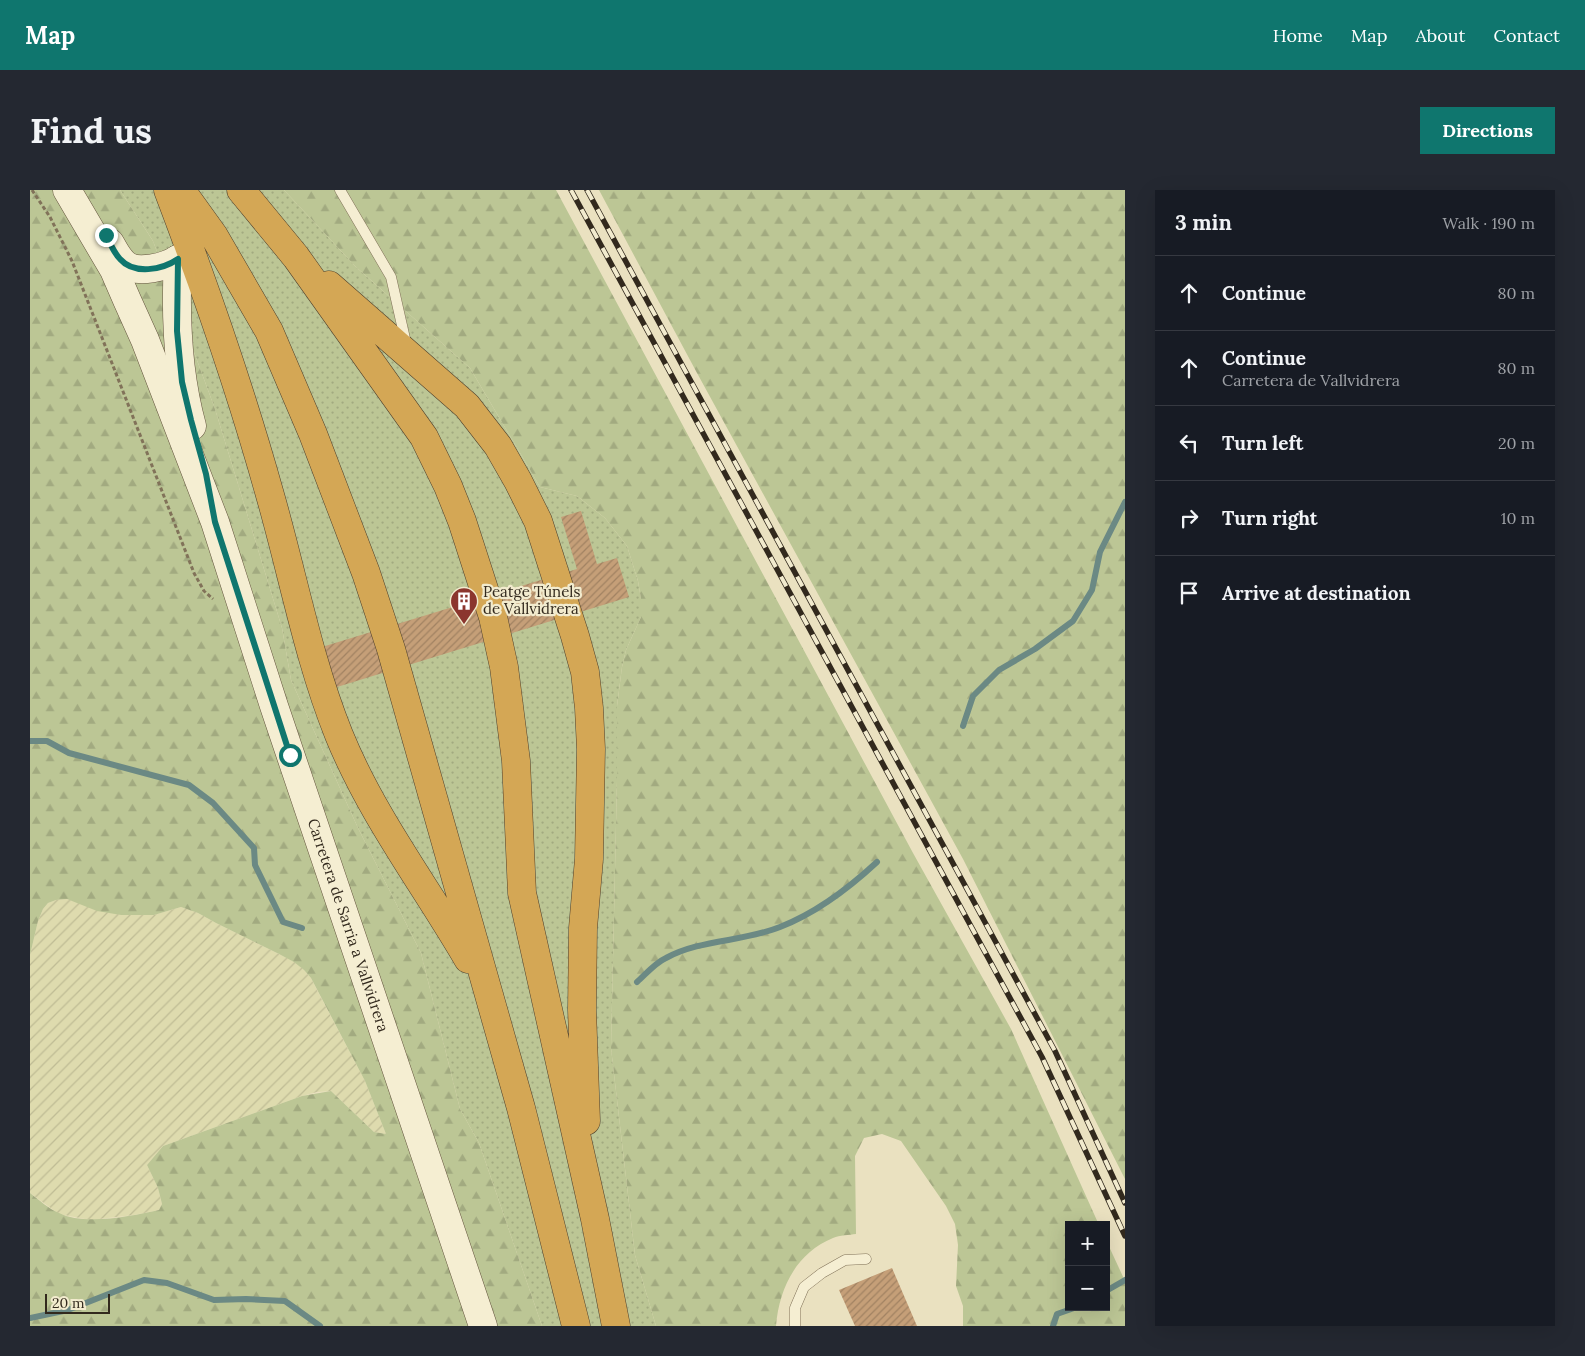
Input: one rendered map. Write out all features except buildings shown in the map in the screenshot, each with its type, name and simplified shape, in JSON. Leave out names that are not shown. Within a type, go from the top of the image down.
[{"type":"highway","points":[[168,190],[234,375],[270,494],[318,675],[339,734],[357,776],[386,828],[441,914],[489,996]]},
{"type":"highway","points":[[180,190],[214,236],[269,331],[354,542],[391,649],[521,1108],[576,1326]]},
{"type":"highway","points":[[241,190],[296,256],[424,438],[448,486],[462,521],[493,617],[504,667],[512,726],[519,806],[519,856],[522,893],[595,1219],[616,1326]]},
{"type":"highway","points":[[296,256],[467,406],[498,446],[518,481],[538,521],[548,549],[585,672],[589,708],[589,859],[583,928],[582,1010],[584,1091],[595,1219]]},
{"type":"main road","points":[[69,193],[106,235],[118,258],[128,266],[151,269],[171,264],[178,259],[177,331],[182,382],[206,474],[215,522]]},
{"type":"main road","points":[[69,193],[114,270],[145,340],[215,522]]},
{"type":"main road","name":"Carretera de Sarria a Vallvidrera","points":[[215,522],[244,616],[483,1326]]},
{"type":"lane","points":[[340,190],[391,277],[408,354]]},
{"type":"lane","points":[[796,1326],[795,1308],[804,1287],[822,1273],[845,1260],[866,1259]]},
{"type":"path","points":[[32,190],[50,217],[72,261],[194,573],[204,591],[215,601],[244,616]]},
{"type":"shaded area","points":[[67,899],[121,915],[154,915],[181,907],[198,913],[295,962],[311,978],[365,1081],[386,1134],[374,1132],[331,1091],[317,1092],[163,1146],[147,1165],[158,1188],[162,1204],[159,1210],[90,1220],[59,1214],[30,1193],[30,955],[38,921],[43,909],[48,903]]},
{"type":"green space","points":[[30,190],[120,190],[153,241],[215,409],[282,628],[291,680],[358,828],[421,953],[460,1109],[479,1143],[542,1326],[30,1326],[30,1193],[55,1211],[69,1217],[81,1219],[108,1219],[159,1210],[162,1204],[158,1188],[147,1165],[163,1146],[302,1096],[331,1091],[374,1132],[386,1134],[365,1081],[311,978],[294,962],[198,913],[181,907],[154,915],[121,915],[97,911],[67,899],[56,900],[48,903],[43,909],[38,921],[30,955]]},
{"type":"green space","points":[[120,190],[284,190],[356,267],[470,368],[540,487],[577,496],[605,518],[627,546],[638,581],[641,617],[626,650],[617,706],[611,1048],[635,1255],[656,1326],[542,1326],[479,1143],[460,1109],[421,953],[358,828],[291,680],[282,628],[215,409],[153,241]]},
{"type":"green space","points":[[284,190],[556,190],[913,853],[1011,1029],[1097,1221],[1065,1221],[1065,1311],[1110,1311],[1110,1249],[1125,1281],[1125,1326],[963,1326],[963,1306],[956,1286],[958,1245],[955,1224],[946,1206],[901,1141],[882,1134],[864,1138],[855,1156],[856,1234],[836,1237],[820,1245],[799,1263],[781,1299],[776,1326],[656,1326],[635,1255],[611,1048],[617,706],[626,650],[641,617],[638,581],[627,546],[605,518],[577,496],[540,487],[470,368],[356,267]]},
{"type":"green space","points":[[599,190],[1125,190],[1125,1179],[963,859]]},
{"type":"waterway","points":[[963,726],[973,696],[999,670],[1035,649],[1073,621],[1092,590],[1100,552],[1125,502]]},
{"type":"waterway","points":[[30,741],[47,741],[69,753],[189,785],[213,803],[254,848],[255,865],[283,922],[302,928]]},
{"type":"waterway","points":[[637,982],[658,963],[679,952],[693,947],[766,932],[806,915],[832,899],[877,862]]},
{"type":"waterway","points":[[30,1318],[68,1310],[144,1280],[167,1283],[214,1300],[285,1301],[320,1326]]},
{"type":"waterway","points":[[1110,1289],[1125,1280]]},
{"type":"waterway","points":[[1053,1326],[1057,1314],[1066,1311]]},
{"type":"railway","points":[[571,190],[1042,1057],[1125,1236]]},
{"type":"railway","points":[[587,190],[1055,1051],[1125,1203]]},
{"type":"place","name":"Peatge Túnels de Vallvidrera","points":[[464,625]]},
{"type":"route","points":[[106,235],[118,258],[128,266],[151,269],[171,264],[178,259],[177,331],[182,382],[206,474],[215,522],[290,755]]}]
